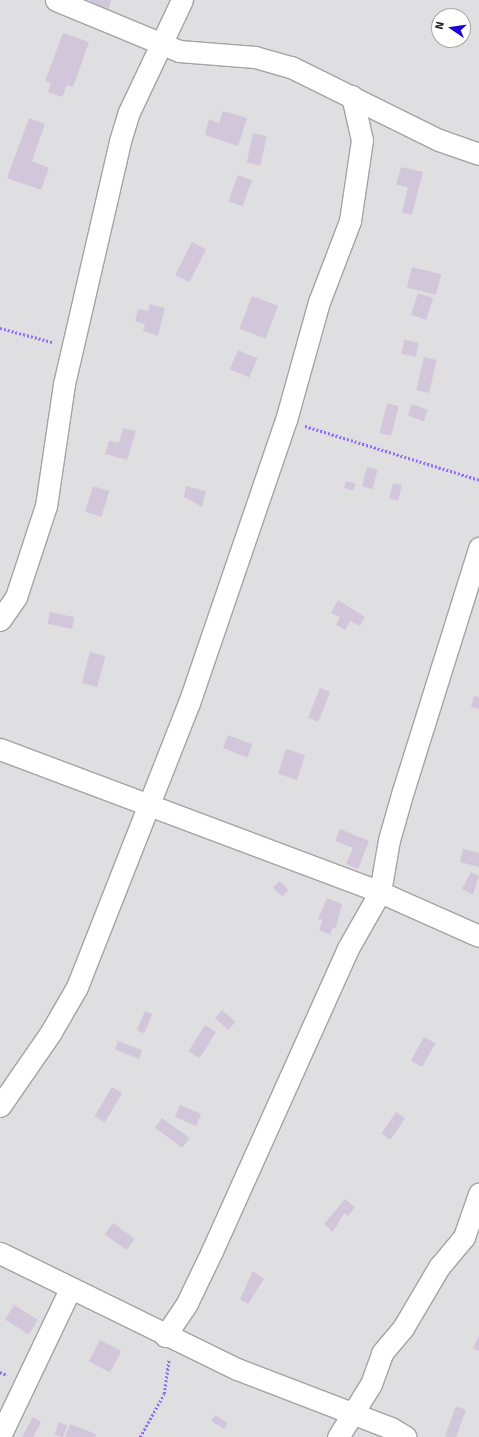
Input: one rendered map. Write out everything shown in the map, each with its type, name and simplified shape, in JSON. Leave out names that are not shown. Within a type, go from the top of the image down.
[{"type":"street","points":[[56,0],[179,51],[255,57],[291,67],[439,140],[479,154]]},
{"type":"street","points":[[0,620],[16,597],[46,506],[72,347],[120,141],[129,112],[182,0]]},
{"type":"street","points":[[0,1106],[51,1032],[77,986],[189,703],[286,420],[319,302],[350,221],[362,140],[352,96]]},
{"type":"street","points":[[166,1336],[187,1304],[347,950],[380,892],[389,840],[403,791],[479,548]]},
{"type":"street","points":[[0,749],[380,892],[479,936]]},
{"type":"street","points":[[338,1437],[371,1384],[382,1353],[403,1328],[439,1267],[464,1237],[479,1194]]},
{"type":"street","points":[[0,1253],[166,1336],[237,1369],[352,1413],[406,1437]]},
{"type":"street","points":[[0,1436],[70,1289]]},
{"type":"path","points":[[0,328],[72,347]]},
{"type":"path","points":[[286,420],[479,480]]},
{"type":"path","points":[[140,1437],[156,1410],[169,1375],[166,1336]]},
{"type":"shaded area","points":[[0,0],[479,0],[479,1437],[0,1437]]},
{"type":"building","points":[[90,0],[111,0],[107,14],[88,8]]},
{"type":"building","points":[[63,33],[89,42],[73,87],[67,85],[62,97],[48,92],[51,83],[45,81]]},
{"type":"building","points":[[223,111],[247,118],[238,146],[205,135],[209,119],[219,123]]},
{"type":"building","points":[[29,118],[45,124],[32,161],[49,168],[41,190],[7,178]]},
{"type":"building","points":[[253,133],[267,136],[260,165],[247,162]]},
{"type":"building","points":[[401,167],[423,172],[412,215],[402,212],[408,187],[396,185]]},
{"type":"building","points":[[238,175],[252,180],[243,206],[228,201]]},
{"type":"building","points":[[192,242],[206,249],[189,282],[175,275]]},
{"type":"building","points":[[412,267],[441,274],[436,295],[407,287]]},
{"type":"building","points":[[418,293],[433,298],[426,320],[411,315]]},
{"type":"building","points":[[252,296],[278,306],[266,339],[239,329]]},
{"type":"building","points":[[150,304],[165,308],[158,336],[143,331],[145,324],[135,321],[138,309],[148,311]]},
{"type":"building","points":[[404,340],[419,343],[416,357],[401,354]]},
{"type":"building","points":[[238,350],[257,358],[249,378],[230,369]]},
{"type":"building","points":[[424,357],[437,360],[429,393],[416,390]]},
{"type":"building","points":[[387,403],[399,406],[391,436],[380,433]]},
{"type":"building","points":[[412,404],[428,410],[424,421],[408,415]]},
{"type":"building","points":[[123,428],[136,431],[127,460],[105,454],[109,441],[119,443]]},
{"type":"building","points":[[367,467],[378,470],[372,489],[362,486]]},
{"type":"building","points":[[346,481],[356,484],[354,491],[344,488]]},
{"type":"building","points":[[393,483],[402,485],[398,501],[389,499]]},
{"type":"building","points":[[93,486],[109,491],[101,517],[85,512]]},
{"type":"building","points":[[186,486],[206,491],[202,507],[184,497]]},
{"type":"building","points":[[338,600],[365,617],[360,626],[350,621],[345,630],[336,625],[340,617],[331,613]]},
{"type":"building","points":[[50,612],[74,617],[72,629],[48,624]]},
{"type":"building","points":[[90,652],[105,656],[97,687],[82,683]]},
{"type":"building","points":[[320,688],[330,692],[318,722],[308,718]]},
{"type":"building","points":[[474,696],[479,697],[479,709],[471,707]]},
{"type":"building","points":[[228,735],[252,744],[247,757],[223,748]]},
{"type":"building","points":[[286,749],[305,755],[297,780],[278,774]]},
{"type":"building","points":[[340,829],[369,841],[358,869],[346,864],[353,848],[335,841]]},
{"type":"building","points":[[463,849],[479,853],[479,867],[460,862]]},
{"type":"building","points":[[471,872],[479,876],[473,895],[462,889]]},
{"type":"building","points":[[279,881],[289,890],[283,896],[273,888]]},
{"type":"building","points":[[327,898],[342,904],[336,928],[333,927],[330,935],[319,930],[323,920],[318,919]]},
{"type":"building","points":[[222,1010],[236,1022],[228,1030],[215,1018]]},
{"type":"building","points":[[145,1011],[152,1014],[144,1033],[137,1030]]},
{"type":"building","points":[[205,1025],[216,1032],[200,1058],[189,1051]]},
{"type":"building","points":[[424,1037],[435,1043],[422,1067],[411,1061]]},
{"type":"building","points":[[118,1041],[142,1050],[139,1059],[115,1049]]},
{"type":"building","points":[[112,1087],[122,1093],[105,1122],[94,1116]]},
{"type":"building","points":[[180,1105],[201,1114],[196,1126],[175,1117]]},
{"type":"building","points":[[396,1112],[405,1118],[391,1140],[381,1134]]},
{"type":"building","points":[[162,1118],[190,1138],[182,1148],[155,1128]]},
{"type":"building","points":[[345,1199],[355,1207],[348,1216],[344,1213],[333,1232],[324,1224]]},
{"type":"building","points":[[113,1223],[135,1239],[127,1250],[105,1234]]},
{"type":"building","points":[[253,1271],[264,1279],[248,1304],[240,1299]]},
{"type":"building","points":[[14,1305],[38,1320],[29,1334],[5,1319]]},
{"type":"building","points":[[479,1335],[479,1351],[473,1348]]},
{"type":"building","points":[[100,1340],[121,1351],[110,1372],[89,1361]]},
{"type":"building","points":[[456,1406],[466,1410],[456,1437],[445,1436]]},
{"type":"building","points":[[215,1415],[228,1423],[224,1429],[211,1421]]},
{"type":"building","points":[[33,1417],[41,1422],[33,1437],[22,1437]]},
{"type":"building","points":[[59,1422],[67,1425],[63,1437],[54,1434]]},
{"type":"building","points":[[70,1424],[96,1434],[95,1437],[65,1437]]}]
